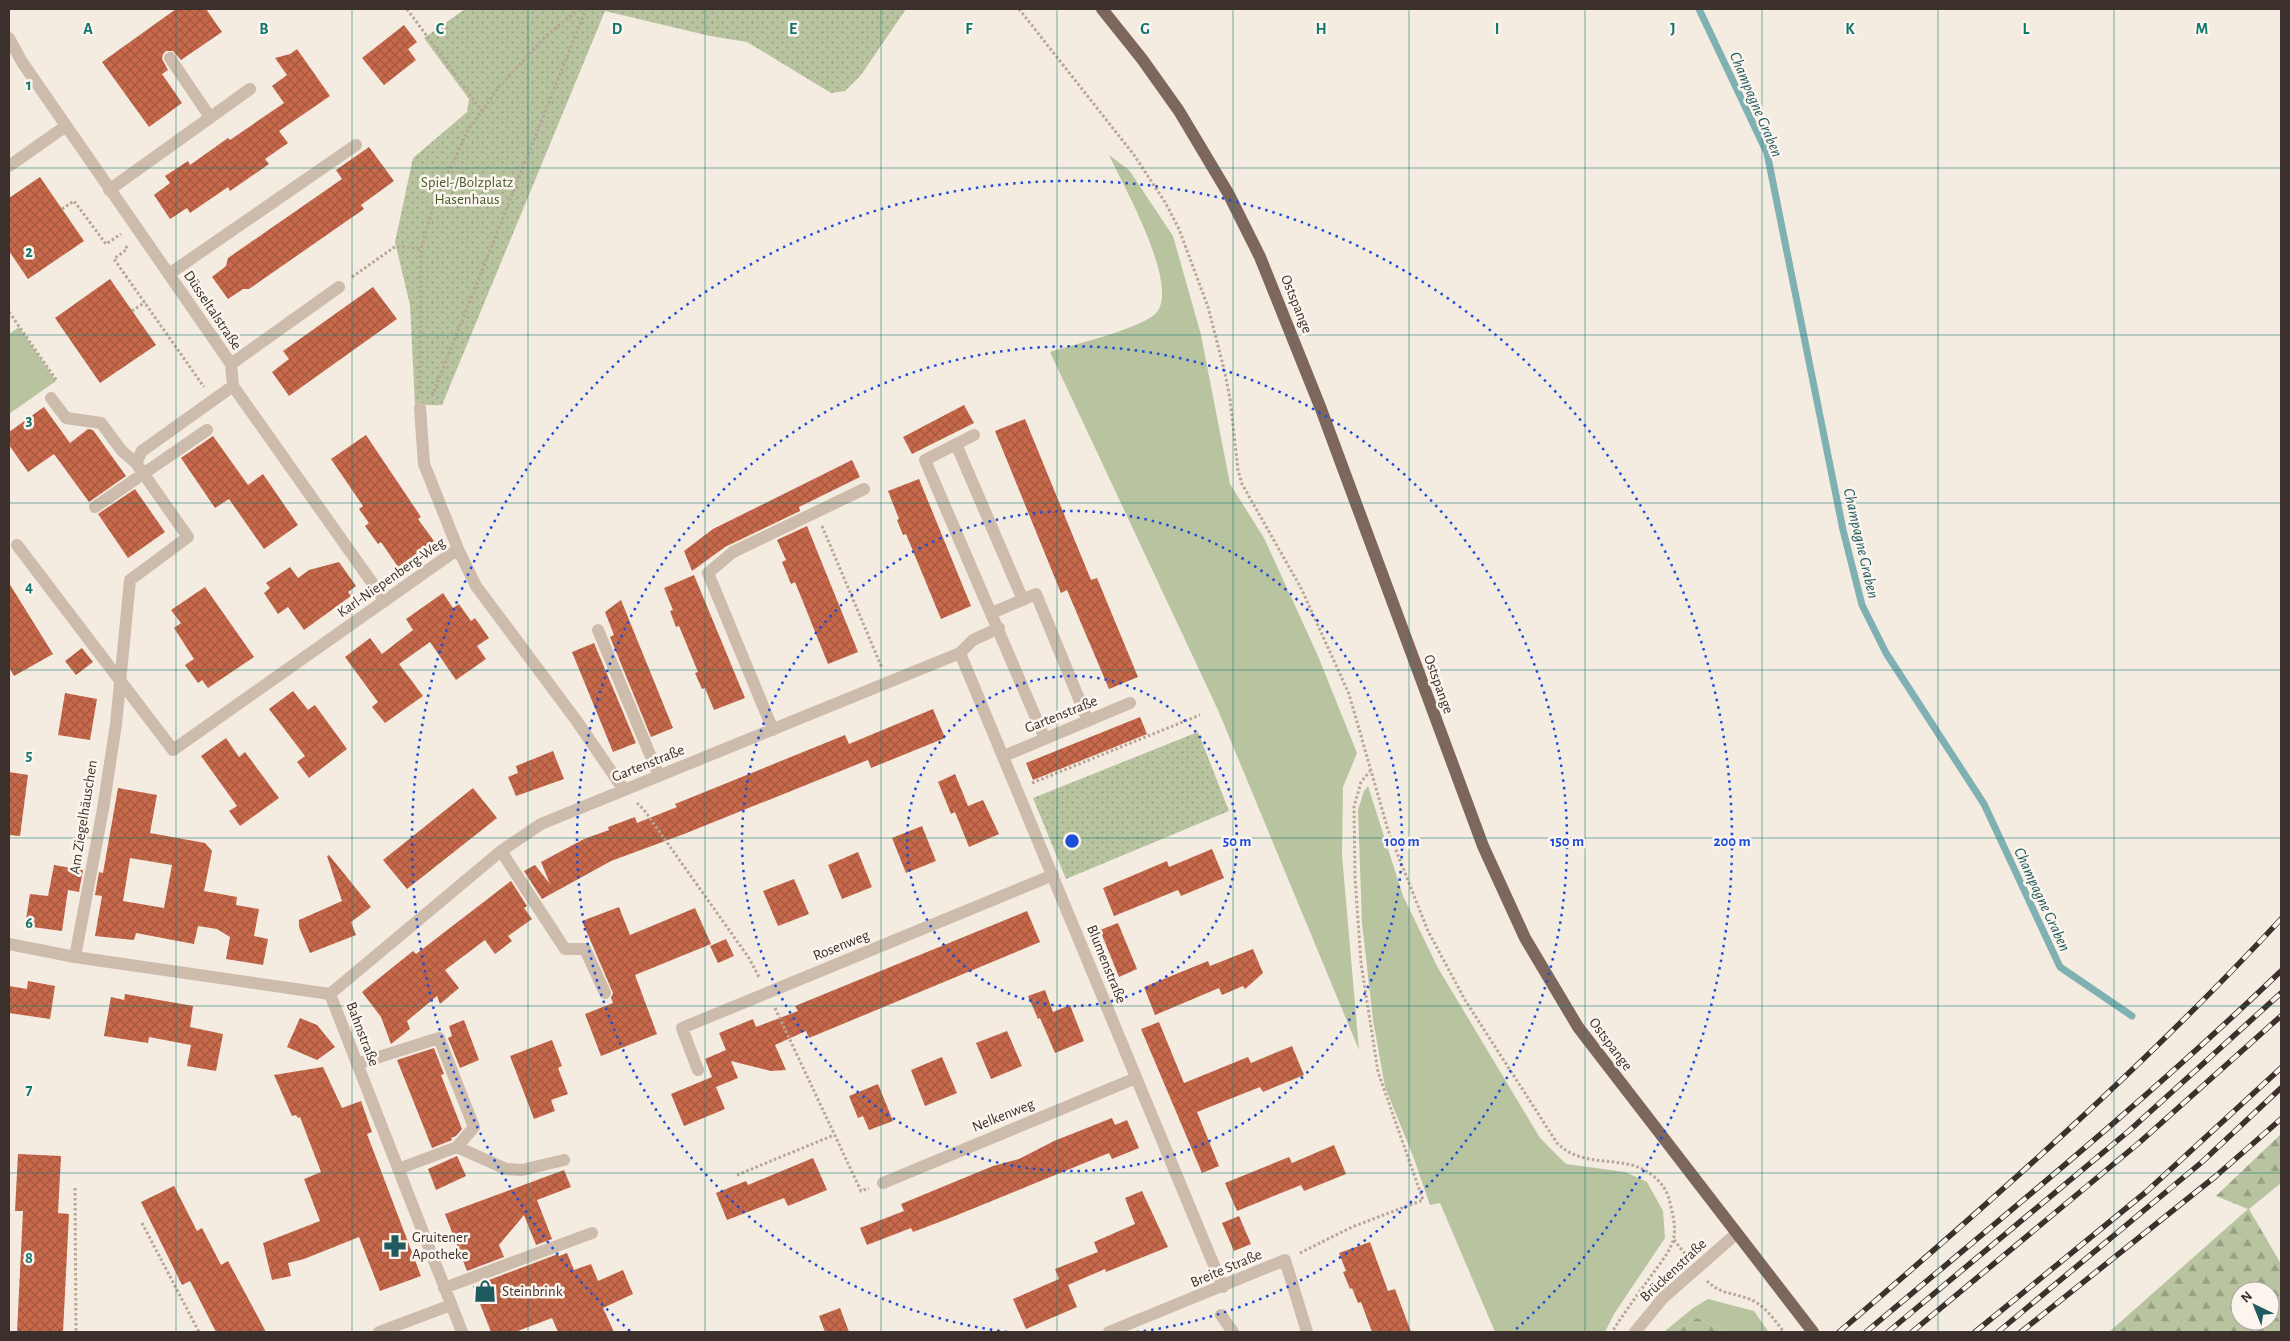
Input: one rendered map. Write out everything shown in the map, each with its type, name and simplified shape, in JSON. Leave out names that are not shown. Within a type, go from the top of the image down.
[{"type":"main road","name":"Ostspange","points":[[1102,9],[1142,59],[1178,111],[1228,193],[1260,257],[1321,409],[1483,846],[1525,938],[1578,1027],[1813,1332]]},
{"type":"street","name":"Düsseltalstraße","points":[[9,38],[22,62],[109,190],[231,364],[233,386]]},
{"type":"street","points":[[170,58],[210,117]]},
{"type":"street","points":[[109,190],[250,89]]},
{"type":"street","points":[[9,166],[66,126]]},
{"type":"street","points":[[169,274],[356,145]]},
{"type":"street","points":[[231,364],[339,286]]},
{"type":"street","points":[[136,463],[142,451],[233,386],[385,600]]},
{"type":"street","name":"Am Ziegelhäuschen","points":[[51,398],[66,418],[101,423],[122,451],[136,463],[188,537],[130,580],[121,681],[103,809],[75,957]]},
{"type":"street","points":[[420,403],[424,464],[458,549]]},
{"type":"street","points":[[95,508],[207,430]]},
{"type":"street","points":[[974,435],[925,460],[1045,738]]},
{"type":"street","points":[[956,444],[1023,600]]},
{"type":"street","points":[[773,730],[708,573],[733,552],[864,489]]},
{"type":"street","points":[[17,545],[121,681]]},
{"type":"street","name":"Karl-Niepenberg-Weg","points":[[121,681],[173,750],[458,549],[476,586],[576,720],[624,790]]},
{"type":"street","points":[[992,613],[1036,594],[1088,721]]},
{"type":"street","name":"Gartenstraße","points":[[330,994],[501,851],[541,824],[960,653],[973,640],[999,628]]},
{"type":"street","points":[[598,630],[659,776]]},
{"type":"street","name":"Blumenstraße","points":[[960,653],[1223,1287]]},
{"type":"street","name":"Gartenstraße","points":[[1004,756],[1130,703]]},
{"type":"street","points":[[501,851],[565,949],[585,949],[605,993]]},
{"type":"street","name":"Rosenweg","points":[[698,1070],[682,1028],[1053,875]]},
{"type":"street","name":"Bahnstraße","points":[[9,944],[75,957],[330,994],[462,1332]]},
{"type":"street","points":[[357,1064],[439,1038],[474,1127],[458,1147],[398,1169]]},
{"type":"street","name":"Nelkenweg","points":[[883,1183],[1136,1078]]},
{"type":"street","points":[[458,1147],[506,1169],[522,1170],[564,1160]]},
{"type":"street","points":[[444,1288],[592,1233]]},
{"type":"street","name":"Brückenstraße","points":[[1635,1332],[1663,1298],[1736,1234]]},
{"type":"street","name":"Breite Straße","points":[[1109,1332],[1223,1287],[1285,1260],[1307,1332]]},
{"type":"street","points":[[379,1332],[450,1305]]},
{"type":"street","points":[[1221,1315],[1233,1332]]},
{"type":"path","points":[[408,9],[482,111]]},
{"type":"path","points":[[579,9],[546,36],[499,87],[467,132],[434,204],[422,249],[420,403],[432,397],[586,9]]},
{"type":"path","points":[[1019,9],[1134,155],[1165,202],[1179,229],[1208,307],[1225,373],[1230,399],[1238,470],[1242,484],[1301,588],[1332,652],[1349,694],[1388,830],[1428,931],[1466,1000],[1526,1097],[1563,1149],[1573,1155],[1586,1159],[1635,1166],[1648,1171],[1667,1192],[1673,1216],[1674,1240],[1666,1255],[1612,1332]]},
{"type":"path","points":[[62,209],[74,201],[106,244],[127,230]]},
{"type":"path","points":[[125,242],[128,248],[114,259],[213,400]]},
{"type":"path","points":[[339,286],[396,246],[422,249]]},
{"type":"path","points":[[132,311],[145,302]]},
{"type":"path","points":[[9,312],[62,389]]},
{"type":"path","points":[[816,512],[888,682]]},
{"type":"path","points":[[1017,789],[1200,715]]},
{"type":"path","points":[[1285,1260],[1352,1227],[1423,1200],[1378,1072],[1361,963],[1355,877],[1354,807],[1361,782],[1371,771]]},
{"type":"path","points":[[736,1175],[834,1135]]},
{"type":"path","points":[[75,1188],[76,1332]]},
{"type":"path","points":[[142,1223],[199,1332]]},
{"type":"path","points":[[1674,1240],[1696,1269],[1716,1289],[1744,1297],[1760,1305],[1784,1332]]},
{"type":"green space","name":"Spiel-/Bolzplatz Hasenhaus","points":[[465,9],[906,9],[861,75],[845,91],[831,93],[747,42],[710,36],[605,11],[442,405],[415,405],[410,305],[395,242],[413,158],[467,112],[469,99],[424,38]]},
{"type":"green space","points":[[1109,155],[1129,170],[1173,236],[1201,335],[1230,484],[1264,538],[1318,656],[1357,753],[1343,787],[1342,855],[1359,1050],[1218,710],[1050,352],[1138,324],[1157,312],[1162,298],[1161,279],[1155,257],[1136,210]]},
{"type":"green space","points":[[19,327],[56,381],[9,414],[9,334]]},
{"type":"green space","points":[[1198,732],[1229,811],[1066,879],[1033,798]]},
{"type":"green space","points":[[1368,786],[1403,896],[1438,968],[1540,1138],[1566,1164],[1625,1172],[1647,1182],[1663,1211],[1665,1238],[1614,1314],[1605,1332],[1495,1332],[1440,1203],[1430,1205],[1413,1156],[1385,1087],[1373,1020],[1362,923],[1358,810],[1364,791]]},
{"type":"green space","points":[[2281,1134],[2281,1183],[2249,1209],[2281,1264],[2281,1332],[2109,1332],[2248,1209],[2216,1196]]},
{"type":"green space","points":[[1708,1299],[1754,1311],[1768,1331],[1728,1332],[1697,1318],[1671,1332],[1664,1332],[1693,1308]]},
{"type":"green space","points":[[1697,1318],[1728,1332],[1671,1332]]},
{"type":"building","points":[[176,9],[206,9],[222,32],[181,60],[173,51],[166,51],[163,54],[162,59],[168,70],[162,74],[182,103],[149,127],[102,62]]},
{"type":"building","points":[[404,25],[417,42],[408,49],[416,60],[384,85],[362,58]]},
{"type":"building","points":[[297,49],[330,96],[279,131],[288,143],[265,159],[269,164],[230,191],[228,187],[190,213],[187,208],[170,219],[154,195],[170,183],[165,176],[188,161],[190,165],[228,138],[230,140],[284,103],[272,86],[287,75],[275,58],[290,54]]},
{"type":"building","points":[[369,147],[394,181],[361,205],[364,209],[249,289],[243,289],[228,299],[212,277],[226,266],[228,258],[342,179],[336,170]]},
{"type":"building","points":[[40,177],[84,241],[28,279],[9,251],[9,198]]},
{"type":"building","points":[[110,279],[156,345],[100,383],[55,318]]},
{"type":"building","points":[[373,287],[397,319],[289,396],[272,372],[289,359],[283,351]]},
{"type":"building","points":[[964,405],[974,423],[912,454],[903,437]]},
{"type":"building","points":[[44,407],[70,443],[88,429],[93,430],[126,476],[89,502],[54,454],[28,472],[9,445],[9,432]]},
{"type":"building","points":[[1025,419],[1091,580],[1097,578],[1138,677],[1109,689],[1067,590],[1061,593],[995,431]]},
{"type":"building","points":[[366,435],[421,517],[418,519],[434,541],[398,567],[381,542],[378,544],[365,526],[369,523],[359,509],[363,506],[331,459]]},
{"type":"building","points":[[213,436],[248,485],[263,474],[298,525],[264,549],[229,499],[215,508],[181,458]]},
{"type":"building","points":[[852,460],[860,477],[799,507],[800,511],[725,547],[692,571],[684,551],[713,529]]},
{"type":"building","points":[[919,479],[971,606],[941,619],[906,534],[903,535],[888,491]]},
{"type":"building","points":[[135,489],[165,532],[128,558],[98,514]]},
{"type":"building","points":[[807,526],[858,652],[828,664],[795,582],[791,584],[782,562],[786,560],[777,540]]},
{"type":"building","points":[[339,562],[356,586],[348,592],[351,596],[304,630],[288,607],[278,614],[264,593],[270,588],[266,583],[290,567],[298,578],[309,570]]},
{"type":"building","points":[[694,575],[745,698],[714,710],[705,688],[702,689],[695,673],[698,672],[679,626],[676,627],[670,611],[673,610],[664,588]]},
{"type":"building","points":[[9,583],[53,654],[14,676],[9,667]]},
{"type":"building","points":[[205,587],[254,657],[208,688],[202,680],[198,683],[185,665],[194,659],[174,628],[181,623],[171,610]]},
{"type":"building","points":[[443,593],[453,608],[459,604],[471,621],[475,618],[489,638],[477,646],[486,659],[456,680],[430,642],[399,664],[423,696],[385,723],[372,707],[378,702],[345,657],[370,638],[382,654],[413,630],[406,619]]},
{"type":"building","points":[[621,600],[673,728],[651,737],[610,637],[614,635],[605,612]]},
{"type":"building","points":[[594,643],[636,743],[613,752],[572,652]]},
{"type":"building","points":[[82,648],[93,662],[76,675],[65,661]]},
{"type":"building","points":[[293,691],[308,710],[315,705],[347,749],[309,778],[297,762],[305,756],[269,709]]},
{"type":"building","points":[[65,693],[97,699],[90,740],[58,735]]},
{"type":"building","points":[[933,709],[945,738],[871,768],[868,760],[684,834],[611,861],[542,899],[524,871],[535,865],[550,884],[541,862],[584,839],[609,830],[608,827],[635,817],[637,823],[677,807],[675,804],[845,735],[849,744]]},
{"type":"building","points":[[1140,717],[1147,734],[1033,780],[1026,763]]},
{"type":"building","points":[[226,738],[239,757],[245,752],[279,798],[240,826],[229,811],[237,806],[201,756]]},
{"type":"building","points":[[553,751],[564,779],[516,796],[508,777],[518,773],[516,766]]},
{"type":"building","points":[[9,772],[28,775],[20,836],[9,835]]},
{"type":"building","points":[[955,774],[968,806],[983,800],[999,834],[969,847],[955,812],[951,814],[938,782]]},
{"type":"building","points":[[118,788],[157,795],[150,833],[205,843],[212,851],[204,891],[237,897],[236,905],[259,909],[254,936],[268,939],[263,965],[226,959],[230,937],[217,929],[198,926],[194,944],[136,933],[134,940],[95,936],[102,896],[95,895],[99,872],[103,873]],"holes":[[[130,858],[172,865],[164,908],[123,901]]]},
{"type":"building","points":[[473,788],[497,818],[407,889],[383,860]]},
{"type":"building","points":[[922,826],[936,861],[906,873],[892,838]]},
{"type":"building","points":[[1212,849],[1224,878],[1181,896],[1178,890],[1114,916],[1103,888],[1167,861],[1169,867]]},
{"type":"building","points":[[858,852],[872,887],[842,899],[828,865]]},
{"type":"building","points":[[329,855],[371,907],[351,922],[356,935],[310,953],[299,927],[299,920],[342,901],[327,856]]},
{"type":"building","points":[[54,865],[83,870],[79,892],[68,890],[62,931],[25,926],[30,894],[48,896]]},
{"type":"building","points":[[794,879],[809,914],[778,926],[763,891]]},
{"type":"building","points":[[511,881],[527,906],[524,908],[532,919],[508,936],[512,941],[495,954],[485,940],[445,970],[459,988],[440,1004],[437,996],[407,1021],[410,1029],[391,1044],[381,1017],[362,992],[413,951],[416,954]]},
{"type":"building","points":[[619,907],[630,935],[695,908],[711,944],[635,975],[657,1034],[601,1056],[585,1014],[613,1003],[611,998],[613,993],[582,921]]},
{"type":"building","points":[[1027,911],[1040,942],[809,1038],[806,1031],[775,1045],[786,1070],[771,1071],[731,1061],[738,1078],[716,1087],[725,1109],[684,1126],[671,1094],[712,1077],[705,1059],[726,1050],[719,1033],[753,1019],[756,1027],[798,1011],[795,1006]]},
{"type":"building","points":[[1118,923],[1137,969],[1119,977],[1100,930]]},
{"type":"building","points":[[726,939],[734,956],[718,963],[710,946]]},
{"type":"building","points":[[1253,949],[1263,973],[1245,989],[1243,986],[1222,995],[1219,988],[1155,1015],[1144,987],[1208,961],[1210,966]]},
{"type":"building","points":[[28,981],[55,986],[50,1019],[9,1013],[9,986],[27,989]]},
{"type":"building","points":[[1045,990],[1053,1012],[1070,1005],[1084,1041],[1055,1053],[1028,996]]},
{"type":"building","points":[[125,994],[193,1006],[190,1027],[223,1034],[216,1071],[187,1066],[191,1045],[149,1037],[148,1043],[104,1036],[111,997],[124,1000]]},
{"type":"building","points":[[300,1018],[317,1025],[335,1047],[317,1060],[287,1047]]},
{"type":"building","points":[[464,1020],[479,1060],[460,1068],[448,1038],[452,1036],[449,1026]]},
{"type":"building","points":[[1159,1022],[1184,1083],[1248,1057],[1251,1063],[1292,1046],[1304,1075],[1263,1092],[1260,1087],[1197,1112],[1219,1166],[1202,1173],[1141,1029]]},
{"type":"building","points":[[1007,1031],[1022,1066],[991,1079],[976,1043]]},
{"type":"building","points":[[552,1040],[562,1066],[558,1068],[568,1094],[551,1100],[555,1111],[534,1119],[510,1056]]},
{"type":"building","points":[[434,1048],[444,1074],[441,1075],[462,1129],[456,1136],[451,1138],[452,1140],[432,1148],[397,1060]]},
{"type":"building","points":[[942,1057],[957,1093],[925,1106],[911,1070]]},
{"type":"building","points":[[323,1067],[342,1108],[361,1101],[372,1132],[367,1134],[421,1276],[380,1291],[359,1237],[304,1259],[288,1263],[291,1276],[272,1280],[263,1243],[320,1221],[304,1179],[321,1172],[300,1117],[292,1116],[274,1075]]},
{"type":"building","points":[[878,1084],[893,1121],[869,1130],[863,1116],[858,1118],[849,1096]]},
{"type":"building","points":[[1112,1118],[1115,1125],[1127,1120],[1139,1148],[1112,1159],[1109,1153],[950,1218],[913,1232],[911,1228],[867,1245],[860,1228],[904,1211],[901,1204],[993,1166],[1019,1159],[1054,1141]]},
{"type":"building","points":[[1334,1145],[1346,1174],[1304,1191],[1301,1185],[1237,1211],[1225,1183],[1289,1157],[1292,1163]]},
{"type":"building","points":[[18,1154],[61,1156],[58,1213],[69,1214],[63,1332],[17,1332],[23,1211],[15,1211]]},
{"type":"building","points":[[457,1156],[466,1176],[436,1190],[428,1169]]},
{"type":"building","points":[[813,1158],[827,1190],[788,1206],[784,1198],[727,1220],[716,1193],[746,1181],[748,1185]]},
{"type":"building","points":[[564,1170],[571,1187],[537,1200],[552,1239],[536,1245],[524,1215],[499,1245],[504,1257],[467,1271],[445,1214]]},
{"type":"building","points":[[174,1186],[197,1231],[202,1228],[221,1265],[228,1261],[266,1332],[216,1332],[190,1281],[182,1285],[141,1202]]},
{"type":"building","points":[[1142,1191],[1168,1247],[1106,1272],[1105,1269],[1068,1285],[1077,1307],[1026,1329],[1013,1299],[1059,1279],[1055,1269],[1098,1252],[1094,1242],[1135,1224],[1125,1198]]},
{"type":"building","points":[[1239,1216],[1251,1244],[1234,1251],[1222,1223]]},
{"type":"building","points":[[1370,1242],[1388,1291],[1395,1289],[1411,1332],[1372,1332],[1361,1302],[1358,1303],[1352,1288],[1350,1289],[1343,1272],[1346,1271],[1339,1253]]},
{"type":"building","points":[[567,1253],[574,1270],[591,1264],[598,1281],[623,1270],[633,1294],[603,1308],[614,1332],[558,1332],[552,1318],[515,1332],[491,1332],[473,1286],[558,1254],[559,1256]]},
{"type":"building","points":[[840,1308],[849,1332],[825,1332],[819,1316]]},
{"type":"waterway","name":"Champagne Graben","points":[[1699,9],[1767,153],[1843,530],[1862,605],[1886,653],[1984,804],[2060,967],[2132,1016]]},
{"type":"railway","points":[[1839,1332],[2066,1132],[2176,1028],[2281,919]]},
{"type":"railway","points":[[1866,1332],[2129,1110],[2281,971]]},
{"type":"railway","points":[[1888,1332],[2130,1130],[2281,993]]},
{"type":"railway","points":[[1912,1332],[2140,1142],[2281,1016]]},
{"type":"railway","points":[[1975,1332],[2146,1192],[2281,1068]]},
{"type":"railway","points":[[1998,1332],[2202,1162],[2281,1088]]},
{"type":"railway","points":[[2021,1332],[2216,1176],[2281,1119]]},
{"type":"place","name":"Gruitener Apotheke","points":[[395,1246]]},
{"type":"place","name":"Steinbrink","points":[[485,1291]]}]
